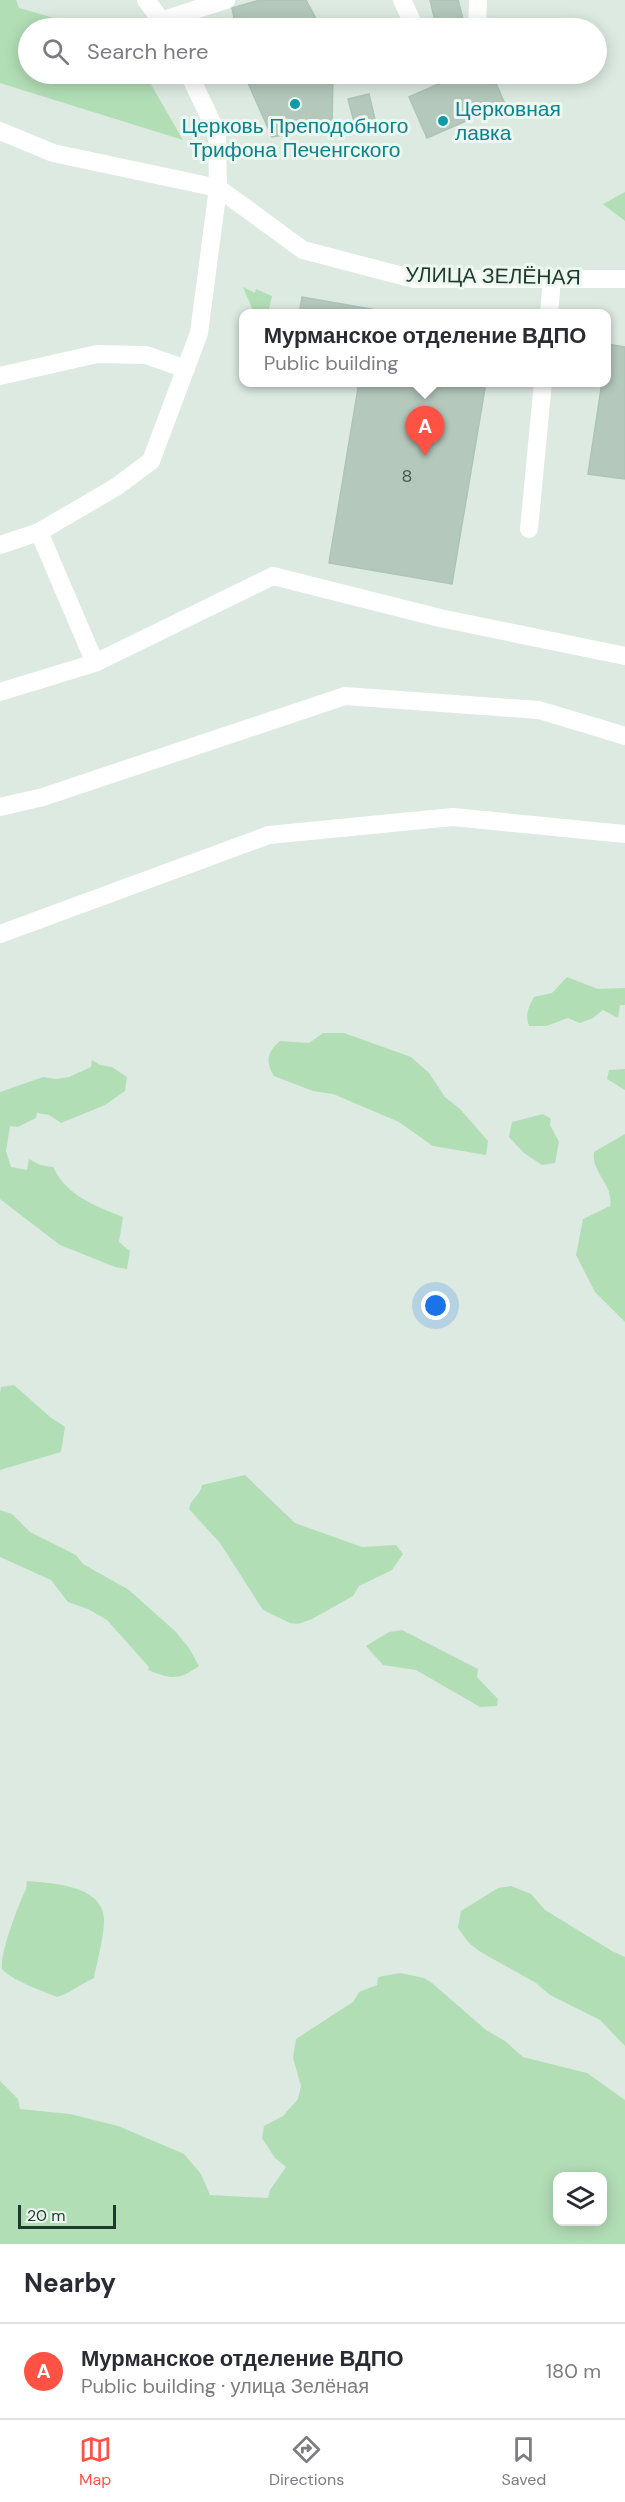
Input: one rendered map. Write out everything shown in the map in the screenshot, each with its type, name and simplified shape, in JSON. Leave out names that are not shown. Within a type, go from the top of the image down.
[{"type":"street","points":[[146,0],[160,18]]},
{"type":"street","points":[[180,18],[226,0]]},
{"type":"street","points":[[402,0],[410,18]]},
{"type":"street","points":[[477,18],[478,0]]},
{"type":"street","points":[[0,545],[39,532],[116,487],[151,461],[199,333],[218,188],[217,133],[194,84]]},
{"type":"street","points":[[0,131],[54,153],[218,188]]},
{"type":"street","name":"УЛИЦА ЗЕЛЁНАЯ","points":[[218,188],[303,250],[414,279],[625,279]]},
{"type":"street","points":[[549,309],[552,279]]},
{"type":"street","points":[[0,376],[97,354],[146,356],[186,369]]},
{"type":"street","points":[[529,529],[543,387]]},
{"type":"street","points":[[39,532],[95,663]]},
{"type":"street","points":[[0,692],[95,663],[273,576],[440,618],[625,656]]},
{"type":"street","points":[[0,807],[43,797],[345,696],[539,710],[625,736]]},
{"type":"street","points":[[0,934],[268,835],[453,817],[625,834]]},
{"type":"green space","points":[[0,0],[16,0],[19,8],[54,18],[18,18],[18,84],[151,84],[183,140],[0,83]]},
{"type":"green space","points":[[625,192],[625,221],[603,204]]},
{"type":"green space","points":[[243,287],[255,293],[256,289],[272,296],[269,309],[252,308]]},
{"type":"green space","points":[[567,977],[598,989],[625,988],[625,1005],[620,1005],[618,1018],[603,1010],[593,1018],[580,1023],[568,1018],[546,1026],[529,1026],[528,1012],[534,997],[552,993]]},
{"type":"green space","points":[[323,1033],[344,1033],[411,1057],[429,1073],[445,1097],[460,1109],[488,1141],[486,1155],[433,1146],[399,1122],[333,1094],[313,1091],[274,1076],[269,1066],[269,1057],[272,1049],[280,1041],[309,1043]]},
{"type":"green space","points":[[92,1060],[100,1065],[112,1067],[127,1077],[125,1091],[105,1105],[61,1123],[49,1115],[37,1113],[36,1118],[18,1127],[10,1126],[6,1151],[11,1167],[27,1170],[29,1159],[40,1165],[53,1167],[66,1186],[74,1193],[92,1204],[123,1217],[119,1242],[130,1251],[127,1269],[115,1267],[60,1245],[0,1199],[0,1092],[43,1077],[56,1079],[69,1077],[91,1067]]},
{"type":"green space","points":[[625,1069],[625,1090],[607,1079],[609,1070]]},
{"type":"green space","points":[[543,1114],[551,1119],[550,1125],[559,1142],[555,1163],[542,1165],[524,1153],[509,1137],[512,1122]]},
{"type":"green space","points":[[625,1134],[625,1322],[595,1292],[576,1255],[583,1219],[610,1206],[609,1191],[596,1166],[594,1152]]},
{"type":"green space","points":[[14,1385],[50,1417],[65,1427],[61,1452],[0,1470],[1,1387]]},
{"type":"green space","points":[[245,1475],[295,1523],[362,1547],[396,1545],[403,1554],[392,1570],[359,1586],[353,1596],[312,1619],[298,1624],[290,1623],[263,1610],[220,1543],[189,1509],[202,1485]]},
{"type":"green space","points":[[0,1510],[12,1514],[30,1532],[76,1555],[83,1564],[129,1590],[176,1632],[189,1648],[199,1666],[174,1677],[148,1670],[149,1667],[107,1620],[88,1609],[68,1602],[51,1580],[0,1557]]},
{"type":"green space","points":[[402,1630],[478,1669],[477,1677],[498,1699],[497,1706],[480,1707],[416,1670],[383,1665],[366,1646],[389,1632]]},
{"type":"green space","points":[[27,1881],[61,1885],[85,1892],[101,1907],[104,1918],[94,1978],[57,1997],[20,1981],[2,1969],[7,1941]]},
{"type":"green space","points":[[511,1886],[531,1894],[545,1910],[625,1957],[625,2046],[600,2020],[550,1995],[536,1983],[479,1951],[468,1942],[458,1928],[461,1911],[498,1888]]},
{"type":"green space","points":[[400,1973],[424,1978],[486,2030],[505,2041],[523,2057],[587,2073],[625,2100],[625,2244],[0,2244],[0,2081],[18,2099],[20,2109],[70,2114],[118,2126],[184,2154],[201,2174],[210,2195],[268,2198],[270,2190],[286,2167],[275,2158],[262,2138],[264,2126],[283,2116],[298,2099],[301,2086],[293,2058],[296,2039],[353,2002],[359,1992],[377,1985],[378,1977]]},
{"type":"building","points":[[260,0],[306,0],[316,18],[234,18],[232,8]]},
{"type":"building","points":[[430,0],[458,0],[463,18],[434,18]]},
{"type":"building","name":"Церковь Преподобного Трифона Печенгского","points":[[248,84],[333,84],[332,127],[272,137]]},
{"type":"building","name":"Церковная лавка","points":[[438,84],[496,84],[505,104],[427,138],[409,97]]},
{"type":"building","points":[[369,94],[377,128],[357,133],[348,99]]},
{"type":"building","points":[[302,297],[370,309],[300,309]]},
{"type":"building","points":[[611,345],[625,347],[625,479],[588,474],[601,387],[611,387]]},
{"type":"building","points":[[358,387],[485,388],[452,584],[329,563]]},
{"type":"place","name":"Церковь Преподобного Трифона Печенгского","points":[[295,104]]},
{"type":"place","name":"Церковная лавка","points":[[443,121]]},
{"type":"place","name":"Мурманское отделение ВДПО","points":[[425,456]]}]
